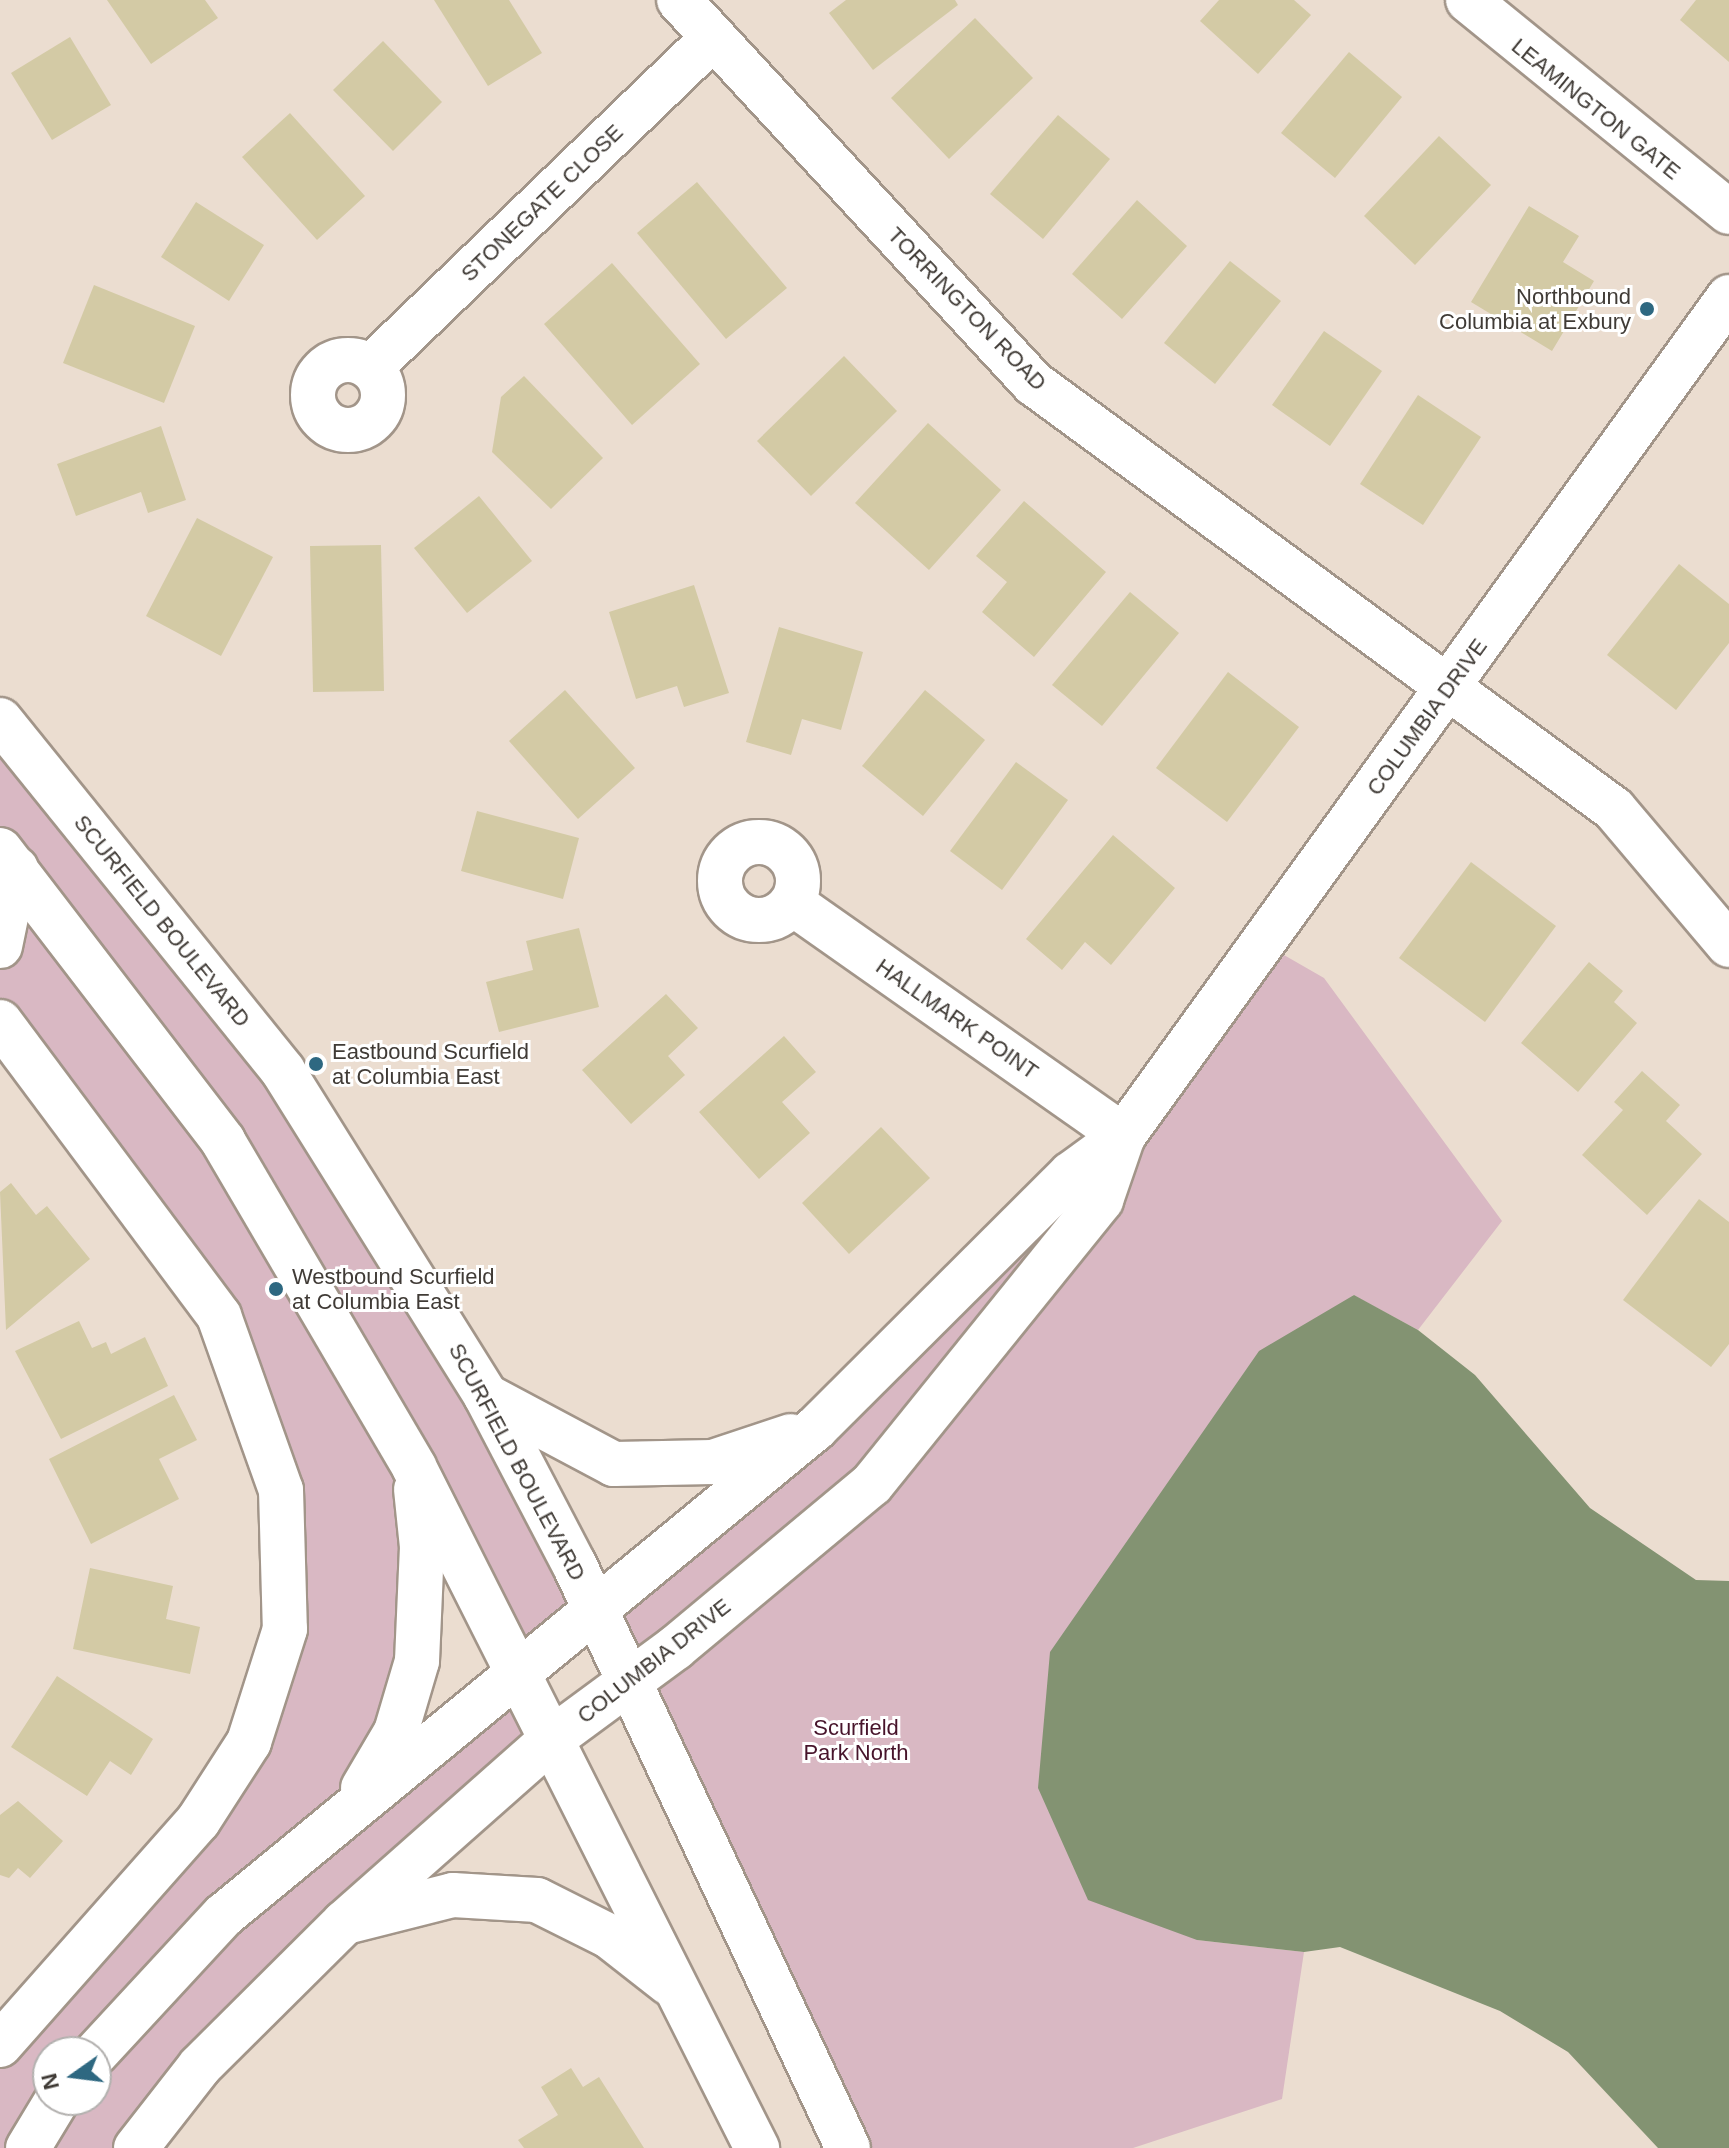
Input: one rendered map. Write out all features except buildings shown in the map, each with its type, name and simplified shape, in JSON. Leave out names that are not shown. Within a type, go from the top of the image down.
[{"type":"street","name":"TORRINGTON ROAD","points":[[679,0],[1033,383],[1452,684],[1614,809],[1729,945]]},
{"type":"street","name":"LEAMINGTON GATE","points":[[1468,0],[1729,212]]},
{"type":"street","name":"STONEGATE CLOSE","points":[[371,367],[712,39]]},
{"type":"street","name":"COLUMBIA DRIVE","points":[[136,2148],[200,2066],[344,1923],[553,1738],[626,1686],[872,1484],[1101,1200],[1123,1136],[1729,297]]},
{"type":"street","name":"SCURFIELD BOULEVARD","points":[[0,721],[283,1071],[486,1396],[593,1607],[626,1686],[848,2148]]},
{"type":"street","points":[[0,946],[8,859]]},
{"type":"street","points":[[8,859],[223,1141],[414,1467],[520,1668],[757,2148]]},
{"type":"street","name":"HALLMARK POINT","points":[[792,903],[1123,1136]]},
{"type":"street","points":[[0,1022],[219,1316],[281,1490],[285,1629],[249,1742],[198,1821],[0,2045]]},
{"type":"street","name":"COLUMBIA DRIVE","points":[[112,2036],[224,1915],[593,1607],[816,1428],[1071,1174],[1123,1136]]},
{"type":"street","points":[[486,1396],[614,1464],[713,1462],[816,1428]]},
{"type":"street","points":[[348,1814],[396,1732],[417,1661],[422,1547],[414,1467]]},
{"type":"street","points":[[344,1923],[453,1895],[537,1900],[609,1936],[677,1989]]},
{"type":"street","points":[[28,2148],[47,2116]]},
{"type":"green space","name":"Scurfield Park North","points":[[0,721],[283,1071],[594,1606],[1071,1174],[1263,943],[1324,978],[1502,1221],[1418,1330],[1353,1295],[1197,1940],[1304,1952],[1282,2099],[1133,2148],[848,2148],[593,1607],[520,1668],[553,1738],[136,2148],[0,2148],[0,2045],[249,1742],[281,1490],[219,1316],[0,1022]],"holes":[[[415,1469],[520,1668],[350,1811],[417,1661]]]},
{"type":"shaded area","points":[[1354,1295],[1418,1330],[1475,1375],[1590,1508],[1696,1580],[1729,1581],[1729,2148],[1658,2148],[1568,2052],[1500,2011],[1340,1947],[1304,1952],[1197,1940],[1088,1900],[1038,1788],[1050,1652],[1259,1351]]},
{"type":"place","name":"Northbound Columbia at Exbury","points":[[1647,309]]},
{"type":"place","name":"Eastbound Scurfield at Columbia East","points":[[316,1064]]},
{"type":"place","name":"Westbound Scurfield at Columbia East","points":[[276,1289]]}]
